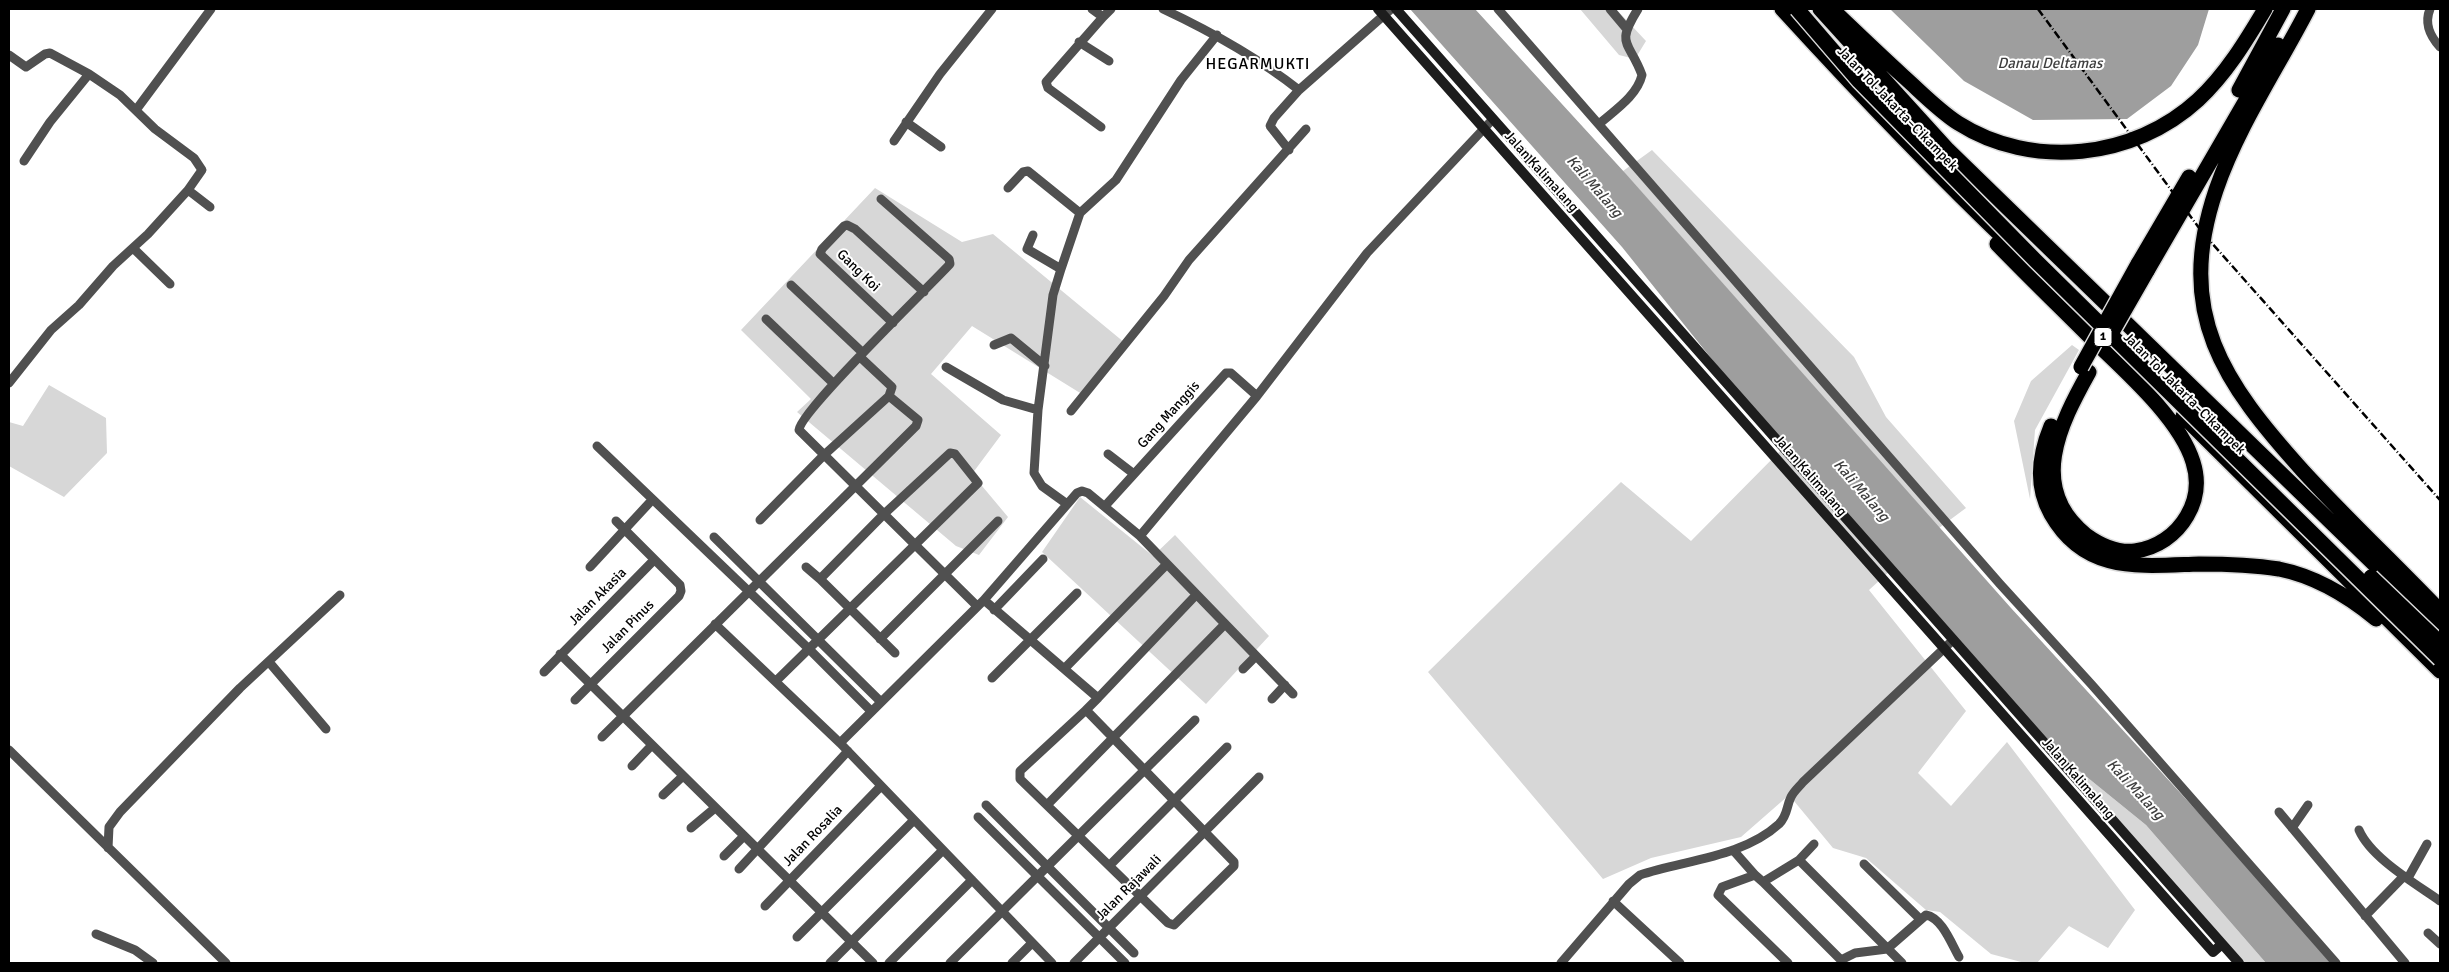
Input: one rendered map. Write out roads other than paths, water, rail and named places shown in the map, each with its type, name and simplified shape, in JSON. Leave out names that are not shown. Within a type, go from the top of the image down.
[{"type":"highway","name":"Jalan Tol Jakarta–Cikampek","points":[[1782,9],[1857,92],[1942,179],[2434,659],[2440,671]]},
{"type":"highway","name":"1","points":[[1797,9],[1859,81],[2434,659]]},
{"type":"highway","name":"1","points":[[1807,9],[1857,68],[1947,163],[2241,454],[2440,643]]},
{"type":"highway","name":"Jalan Tol Jakarta–Cikampek","points":[[1820,9],[1948,150],[2440,628]]},
{"type":"highway","points":[[1831,9],[1926,98],[1958,122],[1982,136],[2012,146],[2042,152],[2072,152],[2100,149],[2132,141],[2174,119],[2199,99],[2222,73],[2265,9]]},
{"type":"highway","points":[[2284,9],[2142,268],[2052,424],[2041,462],[2043,496],[2049,511],[2068,538],[2092,555],[2127,566],[2242,566],[2294,573],[2323,585],[2354,602],[2434,659]]},
{"type":"highway","points":[[2298,9],[2290,33],[2235,142],[2216,191],[2207,224],[2202,260],[2201,282],[2209,329],[2231,381],[2256,417],[2324,493],[2440,611]]},
{"type":"highway","points":[[2142,268],[2290,33],[2308,9]]},
{"type":"highway","points":[[1942,179],[1958,204],[2136,382],[2166,417],[2185,444],[2196,475],[2195,498],[2185,520],[2177,530],[2155,545],[2133,551],[2123,551],[2111,548],[2092,539],[2067,515],[2057,494],[2053,465],[2057,439],[2085,369]]},
{"type":"main road","name":"Jalan Kalimalang","points":[[1396,9],[2239,963]]},
{"type":"main road","name":"Jalan Kalimalang","points":[[1385,11],[1484,128],[2213,952],[2222,944]]},
{"type":"street","points":[[136,110],[210,9]]},
{"type":"street","points":[[894,141],[940,74],[992,9]]},
{"type":"street","points":[[1092,9],[1103,16]]},
{"type":"street","points":[[1101,127],[1046,84],[1047,79],[1079,42],[1111,9]]},
{"type":"street","points":[[1163,9],[1217,35],[1271,68],[1299,90]]},
{"type":"street","points":[[1498,9],[2006,591],[2336,963]]},
{"type":"street","points":[[1610,9],[1626,28]]},
{"type":"street","points":[[1600,124],[1632,93],[1640,82],[1642,75],[1640,69],[1625,43],[1626,28],[1638,9]]},
{"type":"street","points":[[2430,9],[2427,24],[2440,47]]},
{"type":"street","points":[[1289,150],[1270,126],[1274,118],[1299,90],[1385,11]]},
{"type":"street","points":[[1067,504],[1042,486],[1034,473],[1038,410],[1053,295],[1061,269],[1080,213],[1116,180],[1181,80],[1217,35]]},
{"type":"street","points":[[1079,42],[1110,61]]},
{"type":"street","points":[[9,55],[26,67],[45,54],[50,53],[89,74],[114,90],[155,130],[199,163],[202,170],[188,190],[79,305],[51,330],[9,383]]},
{"type":"street","points":[[24,161],[50,122],[89,74]]},
{"type":"street","points":[[1140,536],[1258,396],[1367,252],[1493,119]]},
{"type":"street","points":[[906,122],[941,148]]},
{"type":"street","points":[[1071,412],[1164,296],[1189,260],[1306,129]]},
{"type":"street","points":[[1008,188],[1024,172],[1028,171],[1080,213]]},
{"type":"street","points":[[188,190],[210,207]]},
{"type":"street","points":[[882,199],[949,259],[950,264],[834,383],[799,427],[801,432],[883,515],[944,573],[981,603],[994,610],[1065,668],[1098,698]]},
{"type":"street","name":"Gang Koi","points":[[893,323],[820,254],[822,249],[844,226],[847,225],[855,229],[924,292]]},
{"type":"street","points":[[1033,235],[1028,249],[1061,269]]},
{"type":"street","points":[[133,248],[170,284]]},
{"type":"street","points":[[760,520],[824,455],[889,396],[892,387],[792,285]]},
{"type":"street","points":[[766,319],[834,383]]},
{"type":"street","points":[[994,345],[1011,338],[1045,366]]},
{"type":"street","points":[[946,367],[1004,400],[1038,410]]},
{"type":"street","name":"Gang Manggis","points":[[1105,506],[1226,372],[1231,373],[1258,396]]},
{"type":"street","points":[[602,737],[918,424],[918,420],[889,396]]},
{"type":"street","points":[[597,446],[871,711]]},
{"type":"street","points":[[776,681],[810,650],[914,544],[978,484],[978,481],[955,454],[950,452],[883,515],[820,580]]},
{"type":"street","points":[[1108,454],[1134,474]]},
{"type":"street","points":[[840,743],[880,701],[981,603],[1067,504],[1082,491],[1088,493],[1105,506],[1140,536],[1293,694]]},
{"type":"street","points":[[590,567],[652,500]]},
{"type":"street","points":[[616,521],[654,560]]},
{"type":"street","points":[[880,639],[998,521]]},
{"type":"street","points":[[714,537],[880,701]]},
{"type":"street","points":[[994,610],[1043,559]]},
{"type":"street","name":"Jalan Pinus","points":[[575,700],[679,596],[681,588],[654,560]]},
{"type":"street","name":"Jalan Akasia","points":[[544,672],[654,560]]},
{"type":"street","points":[[1065,668],[1167,564]]},
{"type":"street","points":[[806,566],[895,653]]},
{"type":"street","points":[[992,678],[1077,593]]},
{"type":"street","points":[[108,848],[109,827],[113,819],[202,727],[340,595]]},
{"type":"street","points":[[1086,710],[1232,858],[1234,866],[1177,924],[1172,925],[1140,896],[1021,781],[1019,773],[1098,698],[1196,595]]},
{"type":"street","points":[[715,624],[848,751],[1052,963]]},
{"type":"street","points":[[1047,805],[1225,624]]},
{"type":"street","points":[[1561,963],[1613,901],[1640,875],[1733,850],[1764,836],[1786,816],[1792,794],[1803,782],[1953,640]]},
{"type":"street","points":[[560,654],[872,963]]},
{"type":"street","points":[[1243,668],[1256,656]]},
{"type":"street","points":[[269,662],[326,729]]},
{"type":"street","points":[[1272,699],[1285,685]]},
{"type":"street","points":[[950,963],[1001,910],[1195,720]]},
{"type":"street","points":[[632,766],[652,745]]},
{"type":"street","points":[[1110,865],[1227,747]]},
{"type":"street","points":[[9,750],[226,963]]},
{"type":"street","points":[[739,869],[848,751]]},
{"type":"street","points":[[663,795],[683,776]]},
{"type":"street","name":"Jalan Rajawali","points":[[1074,963],[1259,778]]},
{"type":"street","name":"Jalan Rosalia","points":[[765,906],[881,786]]},
{"type":"street","points":[[986,805],[1134,953]]},
{"type":"street","points":[[2292,828],[2308,805]]},
{"type":"street","points":[[691,828],[715,808]]},
{"type":"street","points":[[2279,812],[2405,963]]},
{"type":"street","points":[[978,817],[1124,963]]},
{"type":"street","points":[[797,937],[914,820]]},
{"type":"street","points":[[2359,830],[2365,842],[2406,877],[2440,901]]},
{"type":"street","points":[[724,856],[744,836]]},
{"type":"street","points":[[1763,882],[1799,860],[1814,844]]},
{"type":"street","points":[[2365,916],[2406,877],[2427,844]]},
{"type":"street","points":[[830,963],[943,850]]},
{"type":"street","points":[[1733,850],[1755,876],[1840,962],[1855,953],[1887,949],[1926,915],[1935,919],[1958,957]]},
{"type":"street","points":[[1799,860],[1902,963]]},
{"type":"street","points":[[1864,864],[1920,919]]},
{"type":"street","points":[[1755,876],[1722,887],[1718,895],[1788,963]]},
{"type":"street","points":[[890,963],[972,880]]},
{"type":"street","points":[[1613,901],[1680,963]]},
{"type":"street","points":[[2428,933],[2440,944]]},
{"type":"street","points":[[96,934],[135,950],[153,963]]},
{"type":"street","points":[[1012,963],[1032,942]]},
{"type":"water","name":"Kali Malang","points":[[1410,9],[1475,9],[1626,174],[2011,608],[2336,963],[2266,963],[2146,825],[2077,769],[2039,732],[1783,448],[1622,247]]},
{"type":"water","name":"Danau Deltamas","points":[[1890,9],[2209,9],[2198,45],[2171,86],[2127,119],[2033,120],[1964,81]]},
{"type":"railway","points":[[2038,9],[2202,232],[2440,500]]},
{"type":"district","name":"HEGARMUKTI","points":[[1258,65]]}]
